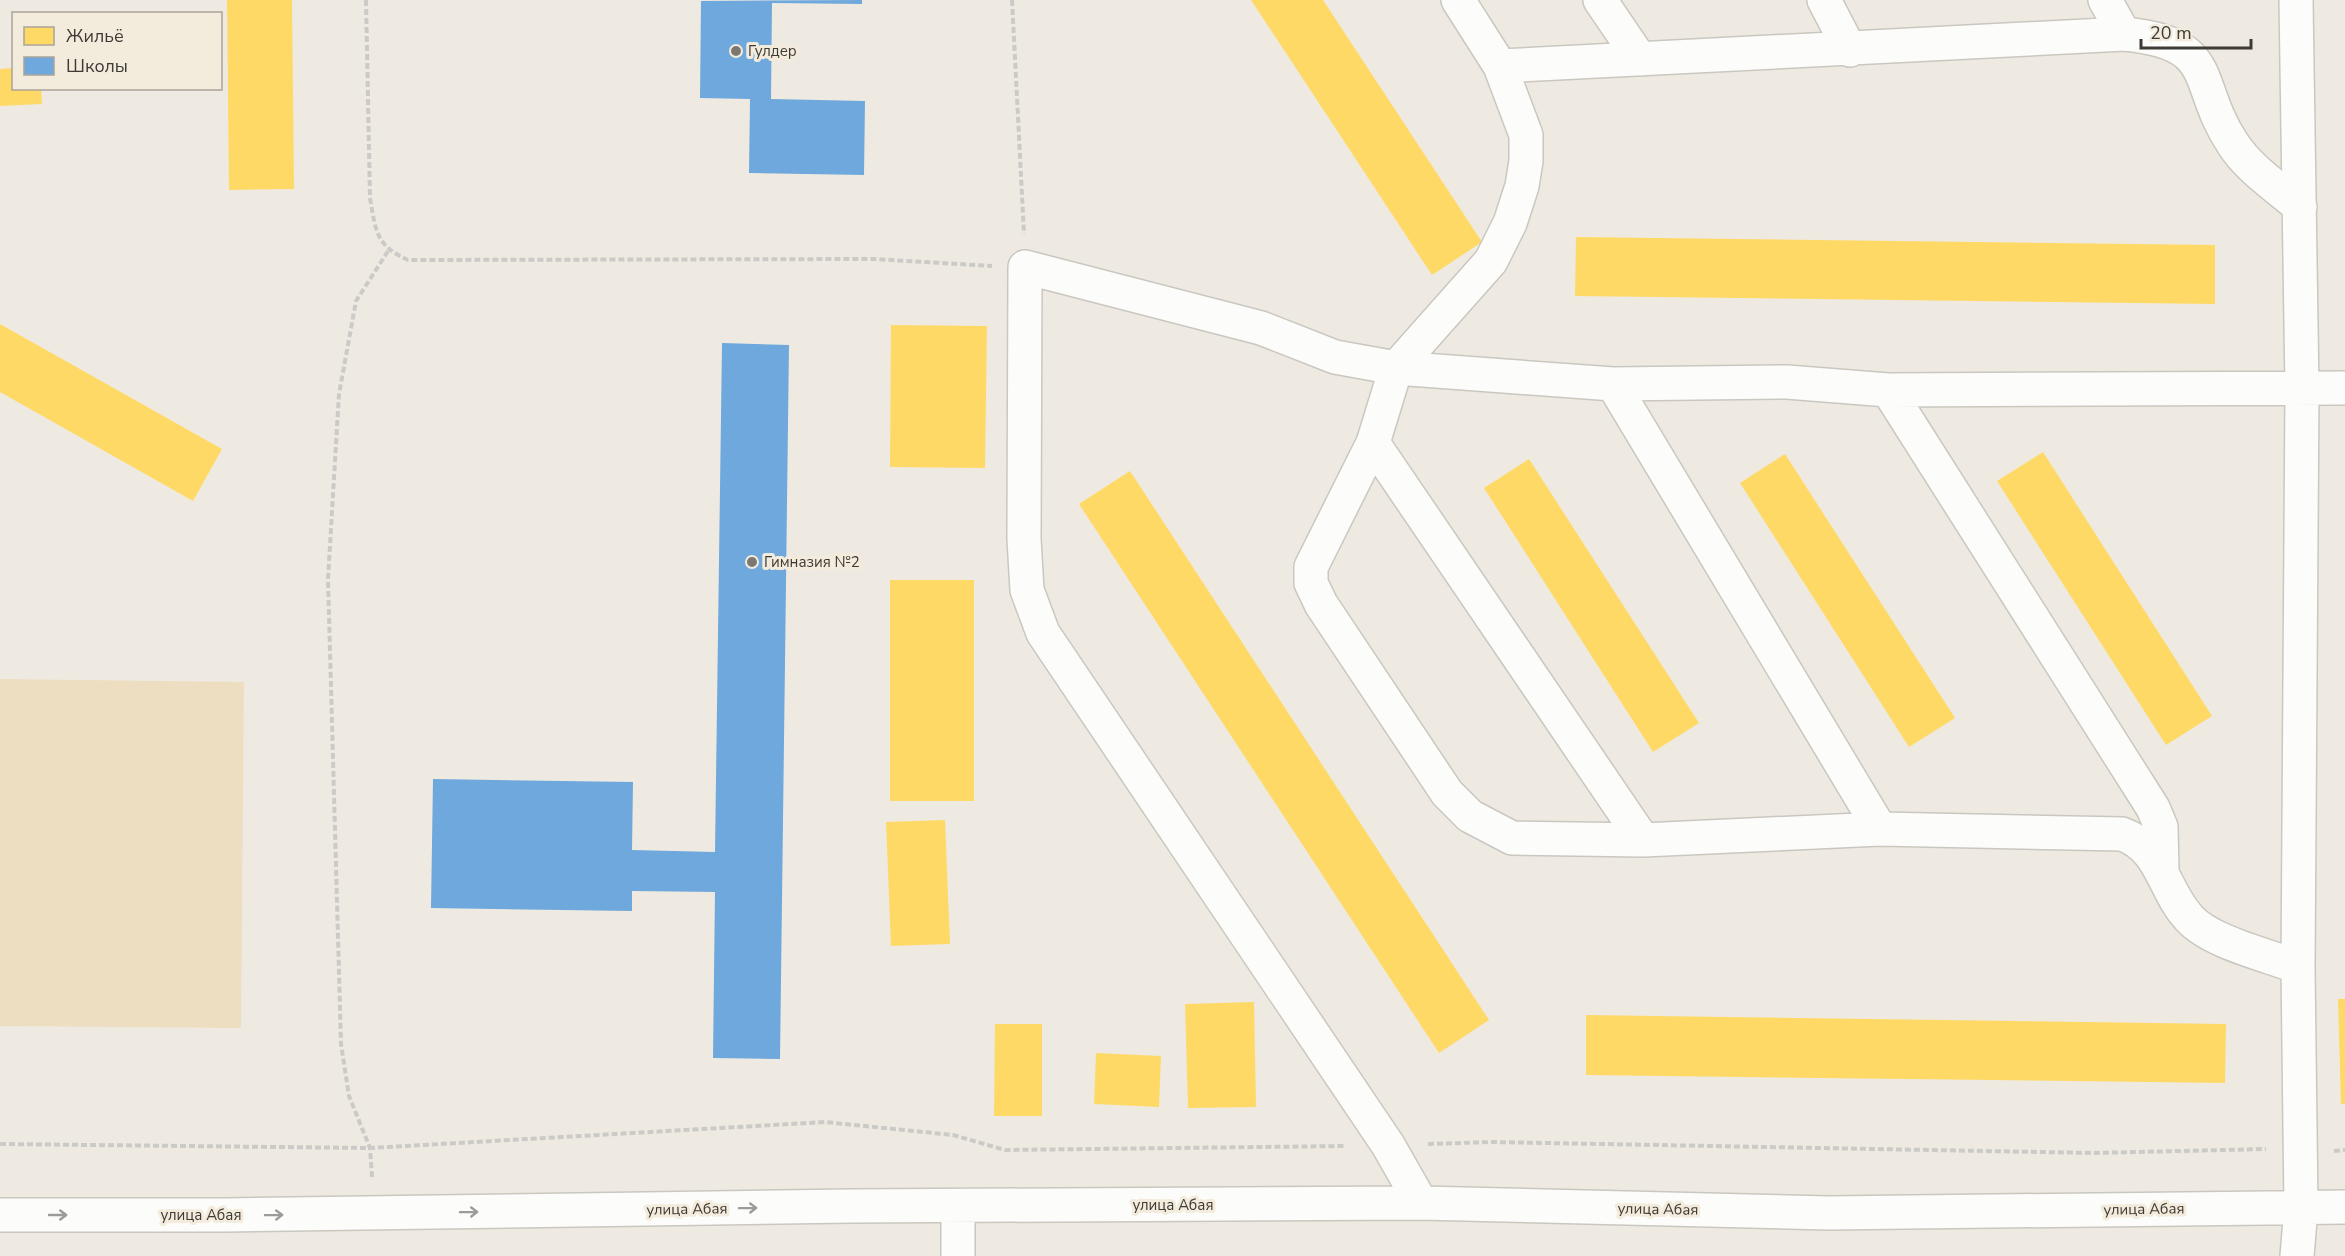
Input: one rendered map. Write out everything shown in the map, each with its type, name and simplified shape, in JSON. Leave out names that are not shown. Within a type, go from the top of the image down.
[{"type":"street","points":[[1458,0],[1500,66],[1526,135],[1523,178],[1510,224],[1491,261],[1396,368],[1373,443],[1311,567],[1311,583],[1321,604],[1447,793],[1470,816],[1512,838],[1643,840],[1880,829],[2122,834],[2137,839],[2162,870],[2180,907],[2203,930],[2298,967]]},
{"type":"street","points":[[1600,0],[1640,59]]},
{"type":"street","points":[[1824,0],[1850,50]]},
{"type":"street","points":[[2106,0],[2124,34]]},
{"type":"street","points":[[2296,0],[2302,389],[2298,967],[2301,1208],[2297,1256]]},
{"type":"street","points":[[1500,66],[1850,50],[2124,34],[2151,36],[2173,43],[2191,57],[2204,76],[2232,144],[2250,165],[2300,207]]},
{"type":"street","points":[[1421,1203],[1388,1145],[1043,633],[1027,590],[1024,539],[1025,267],[1261,328],[1335,357],[1396,368],[1613,384],[1787,382],[1888,390],[2345,388]]},
{"type":"street","points":[[1613,384],[1880,829]]},
{"type":"street","points":[[1888,390],[2153,808],[2161,827],[2162,870]]},
{"type":"street","points":[[1373,443],[1643,840]]},
{"type":"street","name":"улица Абая","points":[[0,1215],[226,1215],[1421,1203],[1828,1213],[2345,1207]]},
{"type":"street","points":[[957,1256],[958,1206]]},
{"type":"path","points":[[366,0],[370,198],[376,229],[388,250],[408,260],[874,259],[1025,267],[1012,0]]},
{"type":"path","points":[[370,1148],[349,1096],[341,1044],[328,579],[341,382],[356,301],[388,250]]},
{"type":"path","points":[[0,1144],[370,1148],[825,1122],[953,1135],[1005,1150],[1492,1142],[2094,1153],[2299,1148],[2345,1150]]},
{"type":"shaded area","points":[[0,679],[244,682],[241,1028],[0,1026]]},
{"type":"building: Жильё","points":[[227,0],[292,0],[294,189],[229,190]]},
{"type":"building: Жильё","points":[[1251,0],[1323,0],[1482,242],[1432,275]]},
{"type":"building: Жильё","points":[[12,68],[12,90],[41,90],[42,104],[0,106],[0,69]]},
{"type":"building: Жильё","points":[[1576,237],[2215,245],[2215,304],[1575,296]]},
{"type":"building: Жильё","points":[[0,324],[222,449],[193,501],[0,392]]},
{"type":"building: Жильё","points":[[891,325],[987,326],[985,468],[890,467]]},
{"type":"building: Жильё","points":[[2043,452],[2212,716],[2166,745],[1997,481]]},
{"type":"building: Жильё","points":[[1785,454],[1955,718],[1909,747],[1740,483]]},
{"type":"building: Жильё","points":[[1529,459],[1699,723],[1653,752],[1484,488]]},
{"type":"building: Жильё","points":[[1130,471],[1489,1020],[1439,1053],[1079,504]]},
{"type":"building: Жильё","points":[[890,580],[974,580],[974,801],[890,801]]},
{"type":"building: Жильё","points":[[945,820],[950,944],[891,946],[886,822]]},
{"type":"building: Жильё","points":[[2338,999],[2345,999],[2345,1104],[2341,1104]]},
{"type":"building: Жильё","points":[[1254,1002],[1256,1107],[1188,1108],[1185,1004]]},
{"type":"building: Жильё","points":[[1586,1015],[2226,1024],[2225,1083],[1586,1075]]},
{"type":"building: Жильё","points":[[995,1024],[1042,1024],[1042,1116],[994,1116]]},
{"type":"building: Жильё","points":[[1096,1053],[1161,1056],[1159,1107],[1094,1104]]},
{"type":"building: Школы","name":"Гулдер","points":[[862,0],[862,4],[772,3],[771,99],[865,101],[864,175],[749,173],[750,99],[700,98],[701,1]]},
{"type":"building: Школы","name":"Гимназия №2","points":[[722,343],[789,345],[780,1059],[713,1058],[715,892],[632,891],[632,911],[431,908],[433,779],[633,782],[632,850],[715,852]]},
{"type":"place","name":"Гулдер","points":[[736,51]]},
{"type":"place","name":"Гимназия №2","points":[[752,562]]}]
